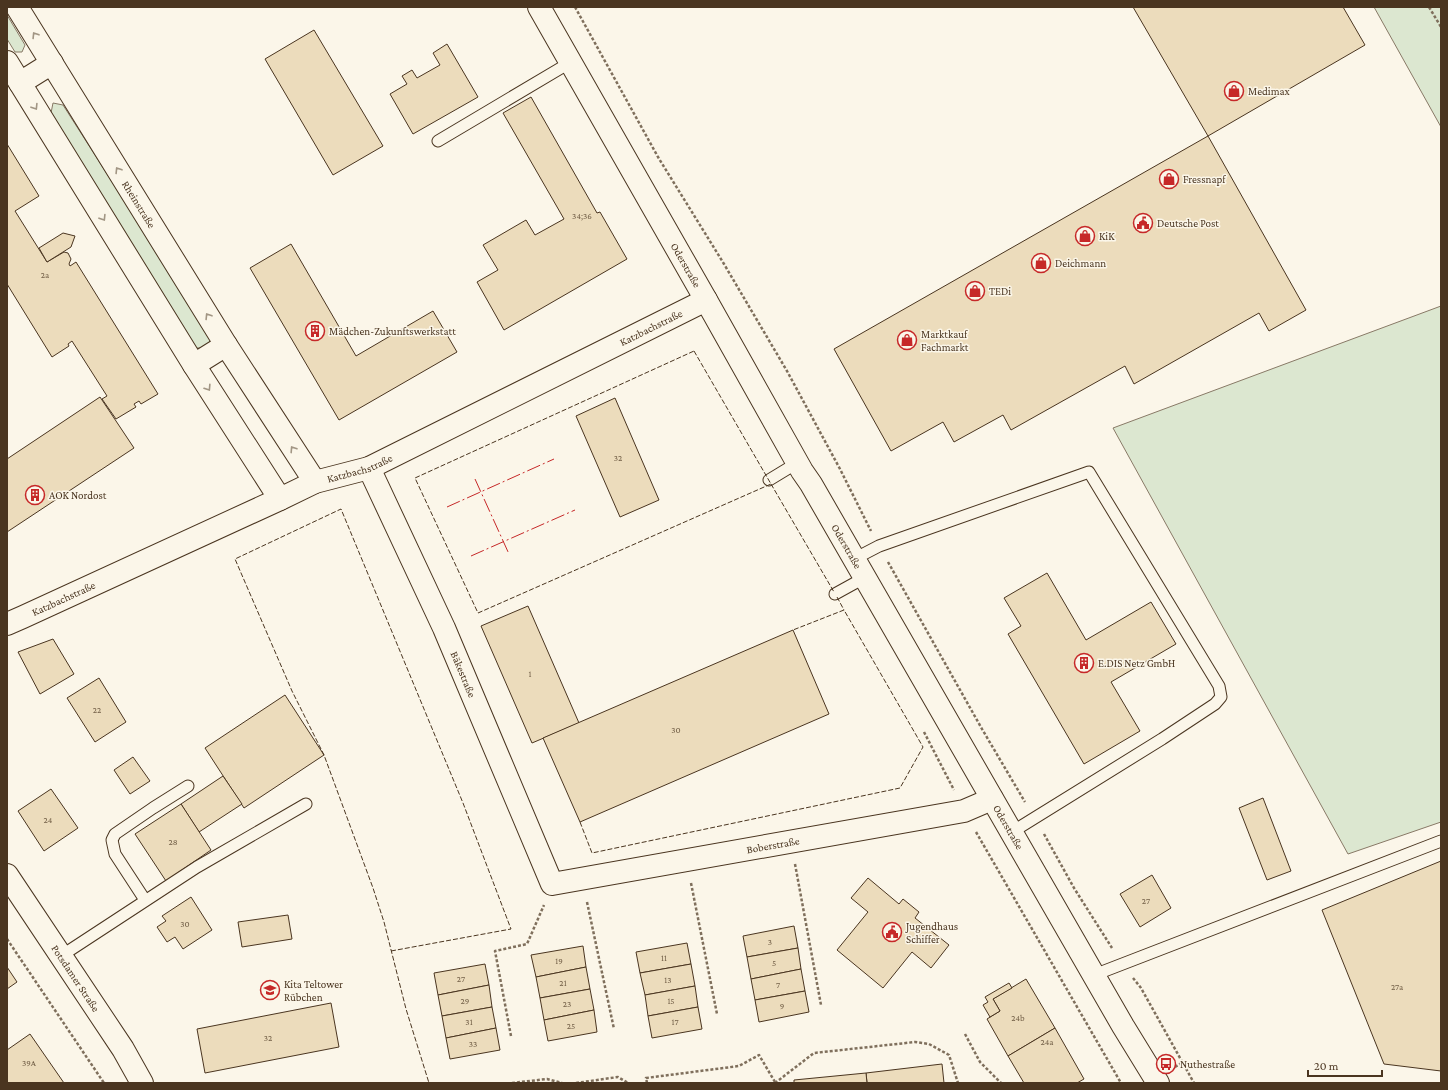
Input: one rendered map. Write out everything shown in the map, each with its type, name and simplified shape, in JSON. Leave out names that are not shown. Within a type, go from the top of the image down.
[{"type":"street","name":"Rheinstraße","points":[[17,7],[226,345],[315,482]]},
{"type":"street","name":"Oderstraße","points":[[539,7],[797,463],[1158,1083]]},
{"type":"street","points":[[7,62],[194,365],[280,500]]},
{"type":"street","points":[[20,83],[52,63]]},
{"type":"street","name":"Katzbachstraße","points":[[7,624],[280,500],[315,482],[369,468],[706,300]]},
{"type":"street","points":[[194,365],[226,345]]},
{"type":"street","name":"Bäkestraße","points":[[369,468],[444,628],[552,884]]},
{"type":"street","name":"Boberstraße","points":[[552,884],[964,811],[992,798]]},
{"type":"street","name":"Potsdamer Straße","points":[[7,875],[123,1049],[142,1083]]},
{"type":"lane","points":[[438,141],[571,62]]},
{"type":"lane","points":[[769,480],[797,463]]},
{"type":"lane","points":[[854,559],[878,546],[1089,472],[1218,686],[1221,697],[1214,704],[1162,739],[1012,832]]},
{"type":"lane","points":[[835,594],[864,578]]},
{"type":"lane","points":[[145,900],[115,854],[112,840],[115,834],[188,786]]},
{"type":"lane","points":[[61,956],[198,867],[306,804]]},
{"type":"lane","points":[[1094,975],[1441,841]]},
{"type":"path","points":[[1429,7],[1441,27]]},
{"type":"path","points":[[921,726],[964,811],[1122,1083]]},
{"type":"path","points":[[791,842],[821,1005]]},
{"type":"path","points":[[687,860],[717,1014]]},
{"type":"path","points":[[582,879],[614,1028]]},
{"type":"path","points":[[511,1036],[495,950],[527,944],[552,884]]},
{"type":"path","points":[[7,939],[104,1083]]},
{"type":"path","points":[[965,1034],[980,1062],[1001,1083]]},
{"type":"path","points":[[647,1083],[646,1078],[739,1066],[759,1055],[775,1083],[814,1053],[915,1042],[930,1044],[949,1055],[958,1083]]},
{"type":"path","points":[[576,1083],[618,1077],[628,1083]]},
{"type":"path","points":[[512,1083],[547,1079],[562,1083]]},
{"type":"green space","points":[[1374,7],[1441,7],[1441,127]]},
{"type":"green space","points":[[7,15],[25,45],[22,52],[15,52],[7,39]]},
{"type":"green space","points":[[53,103],[63,105],[212,338],[206,348],[196,348],[51,113]]},
{"type":"green space","points":[[1441,306],[1441,822],[1348,854],[1113,428]]},
{"type":"building","name":"Medimax","points":[[1133,7],[1343,7],[1365,45],[1208,136]]},
{"type":"building","points":[[314,30],[383,146],[333,175],[265,59]]},
{"type":"building","points":[[447,44],[478,97],[413,134],[390,94],[407,84],[402,76],[412,70],[417,78],[440,65],[433,53]]},
{"type":"building","points":[[531,97],[597,213],[600,212],[627,259],[504,330],[477,282],[498,270],[483,245],[526,220],[535,235],[564,219],[503,113]]},
{"type":"building","points":[[1208,136],[1306,310],[1269,331],[1259,313],[1134,384],[1125,366],[1011,430],[1003,415],[954,442],[943,422],[891,451],[834,349]]},
{"type":"building","points":[[7,144],[39,196],[15,211],[47,262],[64,252],[68,253],[71,259],[69,264],[70,266],[76,262],[158,394],[141,404],[139,401],[134,404],[136,407],[116,419],[102,399],[107,396],[72,341],[68,344],[69,346],[52,357],[7,284]]},
{"type":"building","points":[[63,233],[75,236],[71,247],[47,262],[39,248]]},
{"type":"building","name":"Mädchen-Zukunftswerkstatt","points":[[291,244],[356,356],[433,311],[457,352],[339,420],[250,268]]},
{"type":"building","name":"AOK Nordost","points":[[100,397],[134,448],[7,532],[7,459]]},
{"type":"building","points":[[615,398],[659,500],[620,517],[576,416]]},
{"type":"building","name":"E.DIS Netz GmbH","points":[[1047,573],[1086,640],[1151,602],[1176,644],[1111,682],[1140,731],[1084,764],[1008,634],[1021,626],[1004,598]]},
{"type":"building","points":[[528,606],[579,723],[532,743],[481,626]]},
{"type":"building","points":[[793,630],[829,714],[580,822],[543,738]]},
{"type":"building","points":[[53,639],[74,674],[40,694],[18,652]]},
{"type":"building","points":[[99,678],[126,722],[95,742],[67,698]]},
{"type":"building","points":[[285,695],[324,755],[244,808],[205,748]]},
{"type":"building","points":[[133,757],[150,781],[130,794],[114,770]]},
{"type":"building","points":[[223,776],[242,804],[199,832],[181,804]]},
{"type":"building","points":[[51,789],[78,828],[44,851],[18,811]]},
{"type":"building","points":[[1263,798],[1291,871],[1267,880],[1239,808]]},
{"type":"building","points":[[181,804],[211,850],[166,881],[135,834]]},
{"type":"building","points":[[1441,861],[1441,1071],[1384,1064],[1322,910]]},
{"type":"building","points":[[1152,875],[1171,908],[1140,927],[1120,894]]},
{"type":"building","name":"Jugendhaus Schiffer","points":[[868,878],[899,904],[903,899],[919,912],[915,918],[949,945],[931,968],[912,952],[883,988],[837,950],[868,912],[851,898]]},
{"type":"building","points":[[191,897],[212,930],[183,949],[175,937],[167,942],[157,927],[166,921],[162,916]]},
{"type":"building","points":[[288,915],[292,939],[242,947],[238,922]]},
{"type":"building","points":[[794,926],[798,948],[747,957],[743,936]]},
{"type":"building","points":[[687,943],[691,964],[640,973],[636,952]]},
{"type":"building","points":[[583,946],[586,967],[536,977],[531,955]]},
{"type":"building","points":[[798,948],[801,969],[751,979],[747,957]]},
{"type":"building","points":[[485,964],[489,985],[438,995],[434,973]]},
{"type":"building","points":[[691,964],[695,986],[645,995],[640,973]]},
{"type":"building","points":[[7,967],[17,982],[7,989]]},
{"type":"building","points":[[586,967],[590,989],[540,998],[536,977]]},
{"type":"building","points":[[801,969],[805,991],[755,1000],[751,979]]},
{"type":"building","points":[[1026,979],[1055,1028],[1008,1056],[987,1019],[1000,1011],[993,999]]},
{"type":"building","points":[[1009,983],[1012,988],[993,999],[1000,1011],[990,1017],[983,1005],[988,1002],[985,997]]},
{"type":"building","points":[[489,985],[492,1007],[442,1016],[438,995]]},
{"type":"building","points":[[695,986],[698,1007],[648,1016],[645,995]]},
{"type":"building","points":[[590,989],[594,1010],[544,1020],[540,998]]},
{"type":"building","points":[[805,991],[809,1012],[759,1022],[755,1000]]},
{"type":"building","points":[[331,1003],[339,1047],[205,1073],[197,1029]]},
{"type":"building","points":[[492,1007],[496,1028],[446,1038],[442,1016]]},
{"type":"building","points":[[698,1007],[702,1029],[652,1038],[648,1016]]},
{"type":"building","points":[[594,1010],[597,1032],[548,1041],[544,1020]]},
{"type":"building","points":[[496,1028],[500,1050],[450,1059],[446,1038]]},
{"type":"building","points":[[1055,1028],[1084,1079],[1077,1083],[1024,1083],[1008,1056]]},
{"type":"building","points":[[30,1034],[64,1083],[7,1083],[7,1050]]},
{"type":"building","points":[[942,1064],[944,1083],[867,1083],[866,1073]]},
{"type":"building","points":[[866,1073],[867,1083],[794,1083],[794,1080]]},
{"type":"fence","points":[[694,351],[771,484],[478,613],[415,478],[694,351]]},
{"type":"fence","points":[[771,484],[834,592]]},
{"type":"fence","points":[[391,951],[511,929],[463,803],[341,509],[235,559],[292,691],[324,755],[384,922],[406,1009],[429,1083]]},
{"type":"fence","points":[[837,597],[844,610]]},
{"type":"fence","points":[[580,822],[592,853],[900,788],[923,747],[844,610],[793,630]]},
{"type":"power","points":[[447,507],[554,459]]},
{"type":"power","points":[[475,479],[509,554]]},
{"type":"power","points":[[471,556],[575,510]]},
{"type":"place","name":"Medimax","points":[[1234,91]]},
{"type":"place","name":"Fressnapf","points":[[1169,179]]},
{"type":"place","name":"Deutsche Post","points":[[1143,223]]},
{"type":"place","name":"KiK","points":[[1085,236]]},
{"type":"place","name":"Deichmann","points":[[1041,263]]},
{"type":"place","name":"TEDi","points":[[975,291]]},
{"type":"place","name":"Mädchen-Zukunftswerkstatt","points":[[315,331]]},
{"type":"place","name":"Marktkauf Fachmarkt","points":[[907,340]]},
{"type":"place","name":"AOK Nordost","points":[[35,495]]},
{"type":"place","name":"E.DIS Netz GmbH","points":[[1084,663]]},
{"type":"place","name":"Jugendhaus Schiffer","points":[[892,932]]},
{"type":"place","name":"Kita Teltower Rübchen","points":[[270,990]]},
{"type":"place","name":"Nuthestraße","points":[[1166,1064]]}]
